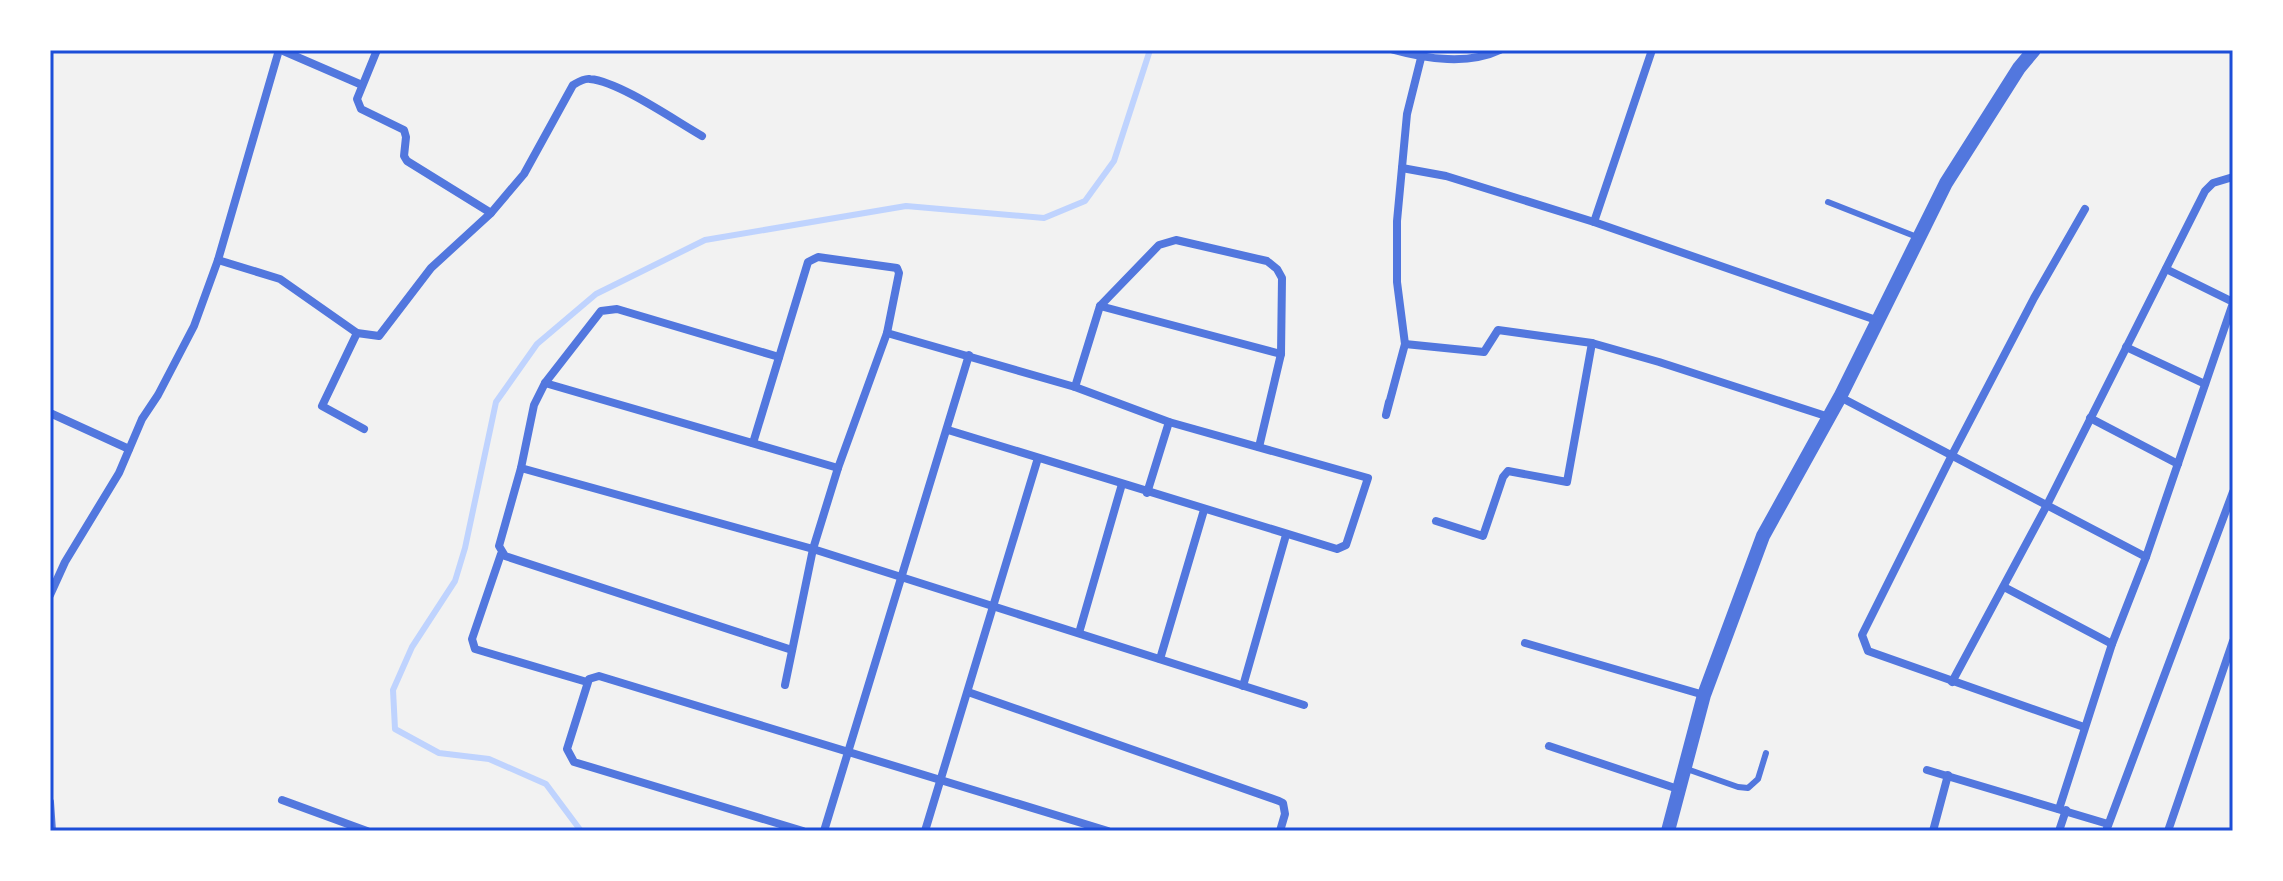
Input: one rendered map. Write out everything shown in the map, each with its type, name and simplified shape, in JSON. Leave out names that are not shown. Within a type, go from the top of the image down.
[{"type":"street","points":[[50,595],[65,562],[119,473],[142,419],[194,326],[218,260],[280,50],[362,85]]},
{"type":"street","points":[[377,50],[362,85],[358,105],[371,115],[404,130],[404,156],[407,161],[491,213]]},
{"type":"street","points":[[1394,50],[1421,58],[1484,58],[1500,50]]},
{"type":"street","points":[[1594,222],[1652,50]]},
{"type":"street","points":[[1668,831],[1704,695],[1763,536],[1840,397],[1946,183],[2019,68],[2034,50]]},
{"type":"street","points":[[1389,402],[1386,415],[1405,344],[1397,282],[1397,221],[1407,114],[1421,58]]},
{"type":"street","points":[[218,260],[280,279],[357,333],[379,336],[431,268],[491,213],[524,174],[573,85],[589,79],[616,87],[702,136]]},
{"type":"street","points":[[1402,168],[1446,176],[1594,222],[1879,321]]},
{"type":"street","points":[[1952,682],[2047,505],[2205,191],[2213,183],[2233,177]]},
{"type":"street","points":[[2084,727],[1868,651],[1862,635],[2034,298],[2085,209]]},
{"type":"street","points":[[1075,387],[1100,306],[1151,253],[1170,240],[1267,261],[1282,278],[1281,354],[1259,447]]},
{"type":"street","points":[[753,443],[806,266],[814,257],[898,268],[887,333],[838,468],[813,549],[785,685]]},
{"type":"street","points":[[2059,831],[2084,727],[2233,303],[2166,269]]},
{"type":"street","points":[[1100,306],[1281,354]]},
{"type":"street","points":[[587,682],[475,649],[472,639],[501,554],[499,542],[521,468],[532,410],[545,383],[597,315],[606,309],[617,309],[779,357]]},
{"type":"street","points":[[1405,344],[1484,352],[1498,330],[1592,343],[1829,417]]},
{"type":"street","points":[[357,333],[322,406],[364,429]]},
{"type":"street","points":[[887,333],[1075,387],[1169,422],[1368,478],[1348,541],[1342,549],[1286,535],[948,430]]},
{"type":"street","points":[[1436,521],[1485,535],[1503,477],[1508,471],[1567,482],[1592,343]]},
{"type":"street","points":[[2126,347],[2205,384]]},
{"type":"street","points":[[824,831],[969,355]]},
{"type":"street","points":[[545,383],[838,468]]},
{"type":"street","points":[[1840,397],[2146,557]]},
{"type":"street","points":[[50,413],[129,449]]},
{"type":"street","points":[[2090,418],[2178,464]]},
{"type":"street","points":[[1147,493],[1169,422]]},
{"type":"street","points":[[925,831],[1038,458]]},
{"type":"street","points":[[521,468],[813,549],[1304,705]]},
{"type":"street","points":[[1079,633],[1122,484]]},
{"type":"street","points":[[1927,770],[2062,809],[2107,828],[2233,492]]},
{"type":"street","points":[[1160,659],[1204,510]]},
{"type":"street","points":[[1243,686],[1286,535]]},
{"type":"street","points":[[501,554],[792,650]]},
{"type":"street","points":[[2004,587],[2112,644]]},
{"type":"street","points":[[2168,831],[2233,641]]},
{"type":"street","points":[[1525,643],[1704,695]]},
{"type":"street","points":[[803,831],[574,762],[567,749],[587,682],[591,677],[599,676],[1108,831]]},
{"type":"street","points":[[968,692],[1279,801],[1283,803],[1285,814],[1280,831]]},
{"type":"street","points":[[1549,746],[1678,789]]},
{"type":"street","points":[[1933,831],[1948,775]]},
{"type":"street","points":[[282,800],[367,831]]},
{"type":"street","points":[[50,802],[51,827]]},
{"type":"lane","points":[[1828,202],[1918,237]]},
{"type":"lane","points":[[1684,768],[1746,788],[1758,779],[1766,753]]},
{"type":"waterway","points":[[581,831],[546,784],[489,759],[439,753],[395,729],[393,690],[412,647],[455,581],[496,402],[537,344],[596,294],[705,240],[906,206],[1044,218],[1085,201],[1114,161],[1150,50]]}]
